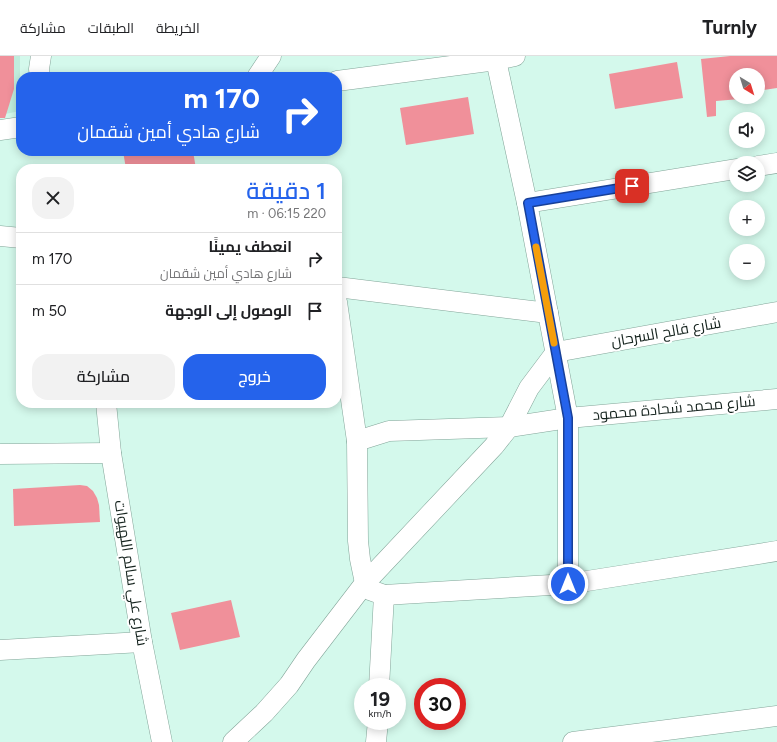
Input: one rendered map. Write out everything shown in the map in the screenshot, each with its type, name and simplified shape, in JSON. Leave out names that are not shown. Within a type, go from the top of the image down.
[{"type":"street","points":[[39,72],[41,56]]},
{"type":"street","points":[[260,72],[271,56]]},
{"type":"street","points":[[342,80],[496,60],[515,56]]},
{"type":"street","points":[[496,60],[528,203],[568,418],[568,584]]},
{"type":"street","points":[[0,130],[16,128]]},
{"type":"street","points":[[765,165],[777,162]]},
{"type":"street","points":[[528,203],[729,170]]},
{"type":"street","points":[[0,236],[16,238]]},
{"type":"street","points":[[342,288],[548,313]]},
{"type":"street","name":"شارع فالح السرحان","points":[[556,352],[777,312]]},
{"type":"street","points":[[342,338],[356,440],[358,542],[365,583],[370,590],[384,595],[568,584],[777,550]]},
{"type":"street","points":[[233,742],[264,714],[289,685],[306,660],[365,583],[494,446],[509,428],[529,388],[556,352]]},
{"type":"street","name":"شارع محمد شحادة محمود","points":[[356,440],[389,430],[509,428],[568,418],[777,398]]},
{"type":"street","name":"شارع علي سالم اللهيوات","points":[[106,408],[111,453],[142,642],[162,742]]},
{"type":"street","points":[[0,454],[111,453]]},
{"type":"street","points":[[379,678],[384,595]]},
{"type":"street","points":[[0,650],[142,642]]},
{"type":"street","points":[[573,742],[777,716]]},
{"type":"street","points":[[376,742],[377,730]]},
{"type":"shaded area","points":[[0,56],[20,56],[20,72],[16,72],[16,112],[0,115]]},
{"type":"building","points":[[0,56],[14,56],[14,89],[5,118],[0,118]]},
{"type":"building","points":[[730,56],[777,56],[777,88],[765,90],[765,68],[729,68],[729,100],[716,101],[716,116],[707,117],[701,59]]},
{"type":"building","points":[[677,62],[683,98],[615,109],[609,74]]},
{"type":"building","points":[[468,97],[474,134],[406,145],[400,108]]},
{"type":"building","points":[[124,156],[194,156],[195,164],[125,164]]},
{"type":"building","points":[[80,485],[87,486],[93,491],[97,498],[100,522],[14,526],[13,489]]},
{"type":"building","points":[[231,600],[240,637],[180,650],[171,613]]},
{"type":"slow traffic","points":[[536,247],[554,343]]},
{"type":"route","points":[[568,584],[568,418],[528,203],[632,186]]}]
